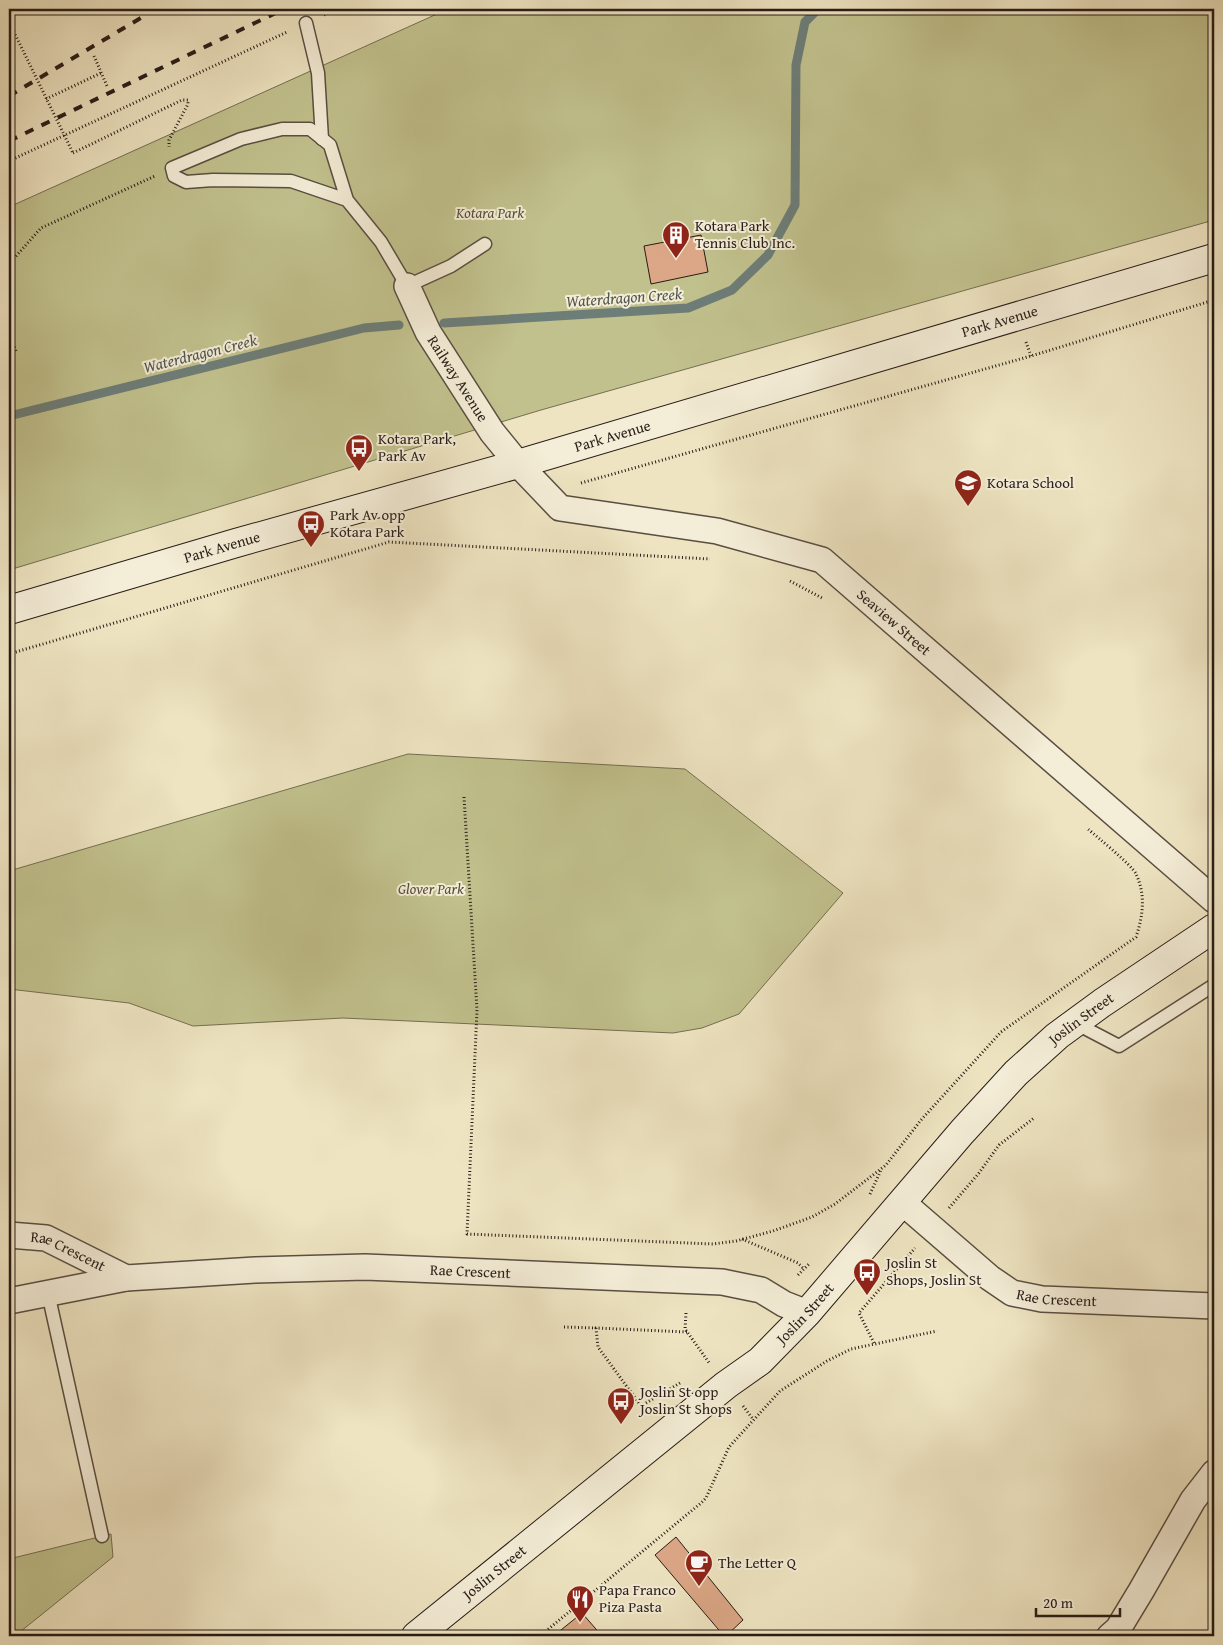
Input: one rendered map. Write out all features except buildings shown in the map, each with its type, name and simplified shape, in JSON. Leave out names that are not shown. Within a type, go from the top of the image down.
[{"type":"main road","name":"Park Avenue","points":[[9,610],[518,464],[1214,258]]},
{"type":"main road","name":"Joslin Street","points":[[416,1636],[726,1385],[760,1361],[807,1313],[962,1132],[1016,1073],[1058,1036],[1117,992],[1214,928]]},
{"type":"street","name":"Railway Avenue","points":[[406,286],[428,332],[492,432],[518,464]]},
{"type":"street","points":[[518,464],[560,508]]},
{"type":"street","name":"Seaview Street","points":[[560,508],[717,531],[822,560],[1214,900]]},
{"type":"street","name":"Rae Crescent","points":[[902,1202],[990,1278],[1012,1293],[1042,1300],[1214,1306]]},
{"type":"street","name":"Rae Crescent","points":[[9,1235],[46,1238],[126,1278]]},
{"type":"street","name":"Rae Crescent","points":[[9,1301],[126,1278],[255,1270],[365,1267],[468,1273],[722,1282],[761,1290],[784,1304],[807,1313]]},
{"type":"street","points":[[1110,1636],[1118,1628],[1141,1591],[1193,1500],[1214,1473]]},
{"type":"lane","points":[[306,23],[318,73],[322,139]]},
{"type":"lane","points":[[347,200],[291,182],[212,180],[186,182],[174,176],[172,168],[241,140],[282,129],[310,129],[330,145],[347,200],[381,242],[406,286],[450,266],[484,244]]},
{"type":"lane","points":[[1075,1023],[1119,1046],[1214,984]]},
{"type":"lane","points":[[48,1294],[102,1536]]},
{"type":"path","points":[[9,161],[337,9]]},
{"type":"path","points":[[9,22],[73,153],[182,100],[188,100],[188,104],[169,140]]},
{"type":"path","points":[[94,56],[107,86]]},
{"type":"path","points":[[46,99],[101,72]]},
{"type":"path","points":[[9,264],[42,228],[172,168]]},
{"type":"path","points":[[560,508],[582,482],[1031,356],[1214,300]]},
{"type":"path","points":[[9,334],[16,351]]},
{"type":"path","points":[[1025,336],[1031,356]]},
{"type":"path","points":[[9,654],[389,542],[710,559]]},
{"type":"path","points":[[784,578],[828,601]]},
{"type":"path","points":[[464,797],[477,1010],[467,1234],[712,1244],[773,1232],[812,1217],[835,1204],[882,1168],[921,1120],[1001,1032],[1136,937],[1142,918],[1142,897],[1135,872],[1086,828]]},
{"type":"path","points":[[948,1209],[979,1173],[999,1145],[1034,1118]]},
{"type":"path","points":[[870,1194],[882,1168]]},
{"type":"path","points":[[742,1239],[798,1264],[804,1269]]},
{"type":"path","points":[[874,1343],[859,1314],[918,1246]]},
{"type":"path","points":[[798,1275],[814,1259]]},
{"type":"path","points":[[686,1313],[685,1329],[711,1365],[703,1367]]},
{"type":"path","points":[[564,1327],[687,1332]]},
{"type":"path","points":[[596,1328],[598,1346],[641,1406],[684,1381]]},
{"type":"path","points":[[540,1636],[701,1504],[706,1498],[729,1447],[780,1391],[827,1361],[852,1348],[937,1330]]},
{"type":"path","points":[[741,1403],[753,1420]]},
{"type":"green space","name":"Kotara Park","points":[[448,9],[1214,9],[1214,220],[541,410],[9,570],[9,207]]},
{"type":"green space","name":"Glover Park","points":[[408,754],[685,769],[843,893],[739,1014],[702,1028],[673,1033],[343,1018],[193,1026],[129,1003],[9,989],[9,871]]},
{"type":"green space","points":[[111,1534],[113,1557],[15,1636],[9,1636],[9,1559]]},
{"type":"waterway","name":"Waterdragon Creek","points":[[444,323],[688,308],[732,290],[768,255],[795,205],[796,65],[805,22],[818,9]]},
{"type":"waterway","name":"Waterdragon Creek","points":[[9,416],[364,328],[399,325]]},
{"type":"railway","points":[[9,96],[156,9]]},
{"type":"railway","points":[[9,141],[284,9]]},
{"type":"place","name":"Kotara Park Tennis Club Inc.","points":[[676,259]]},
{"type":"place","name":"Kotara Park, Park Av","points":[[359,472]]},
{"type":"place","name":"Kotara School","points":[[968,507]]},
{"type":"place","name":"Park Av opp Kotara Park","points":[[311,548]]},
{"type":"place","name":"Joslin St Shops, Joslin St","points":[[867,1296]]},
{"type":"place","name":"Joslin St opp Joslin St Shops","points":[[621,1425]]},
{"type":"place","name":"The Letter Q","points":[[699,1587]]},
{"type":"place","name":"Papa Franco Piza Pasta","points":[[580,1623]]}]
